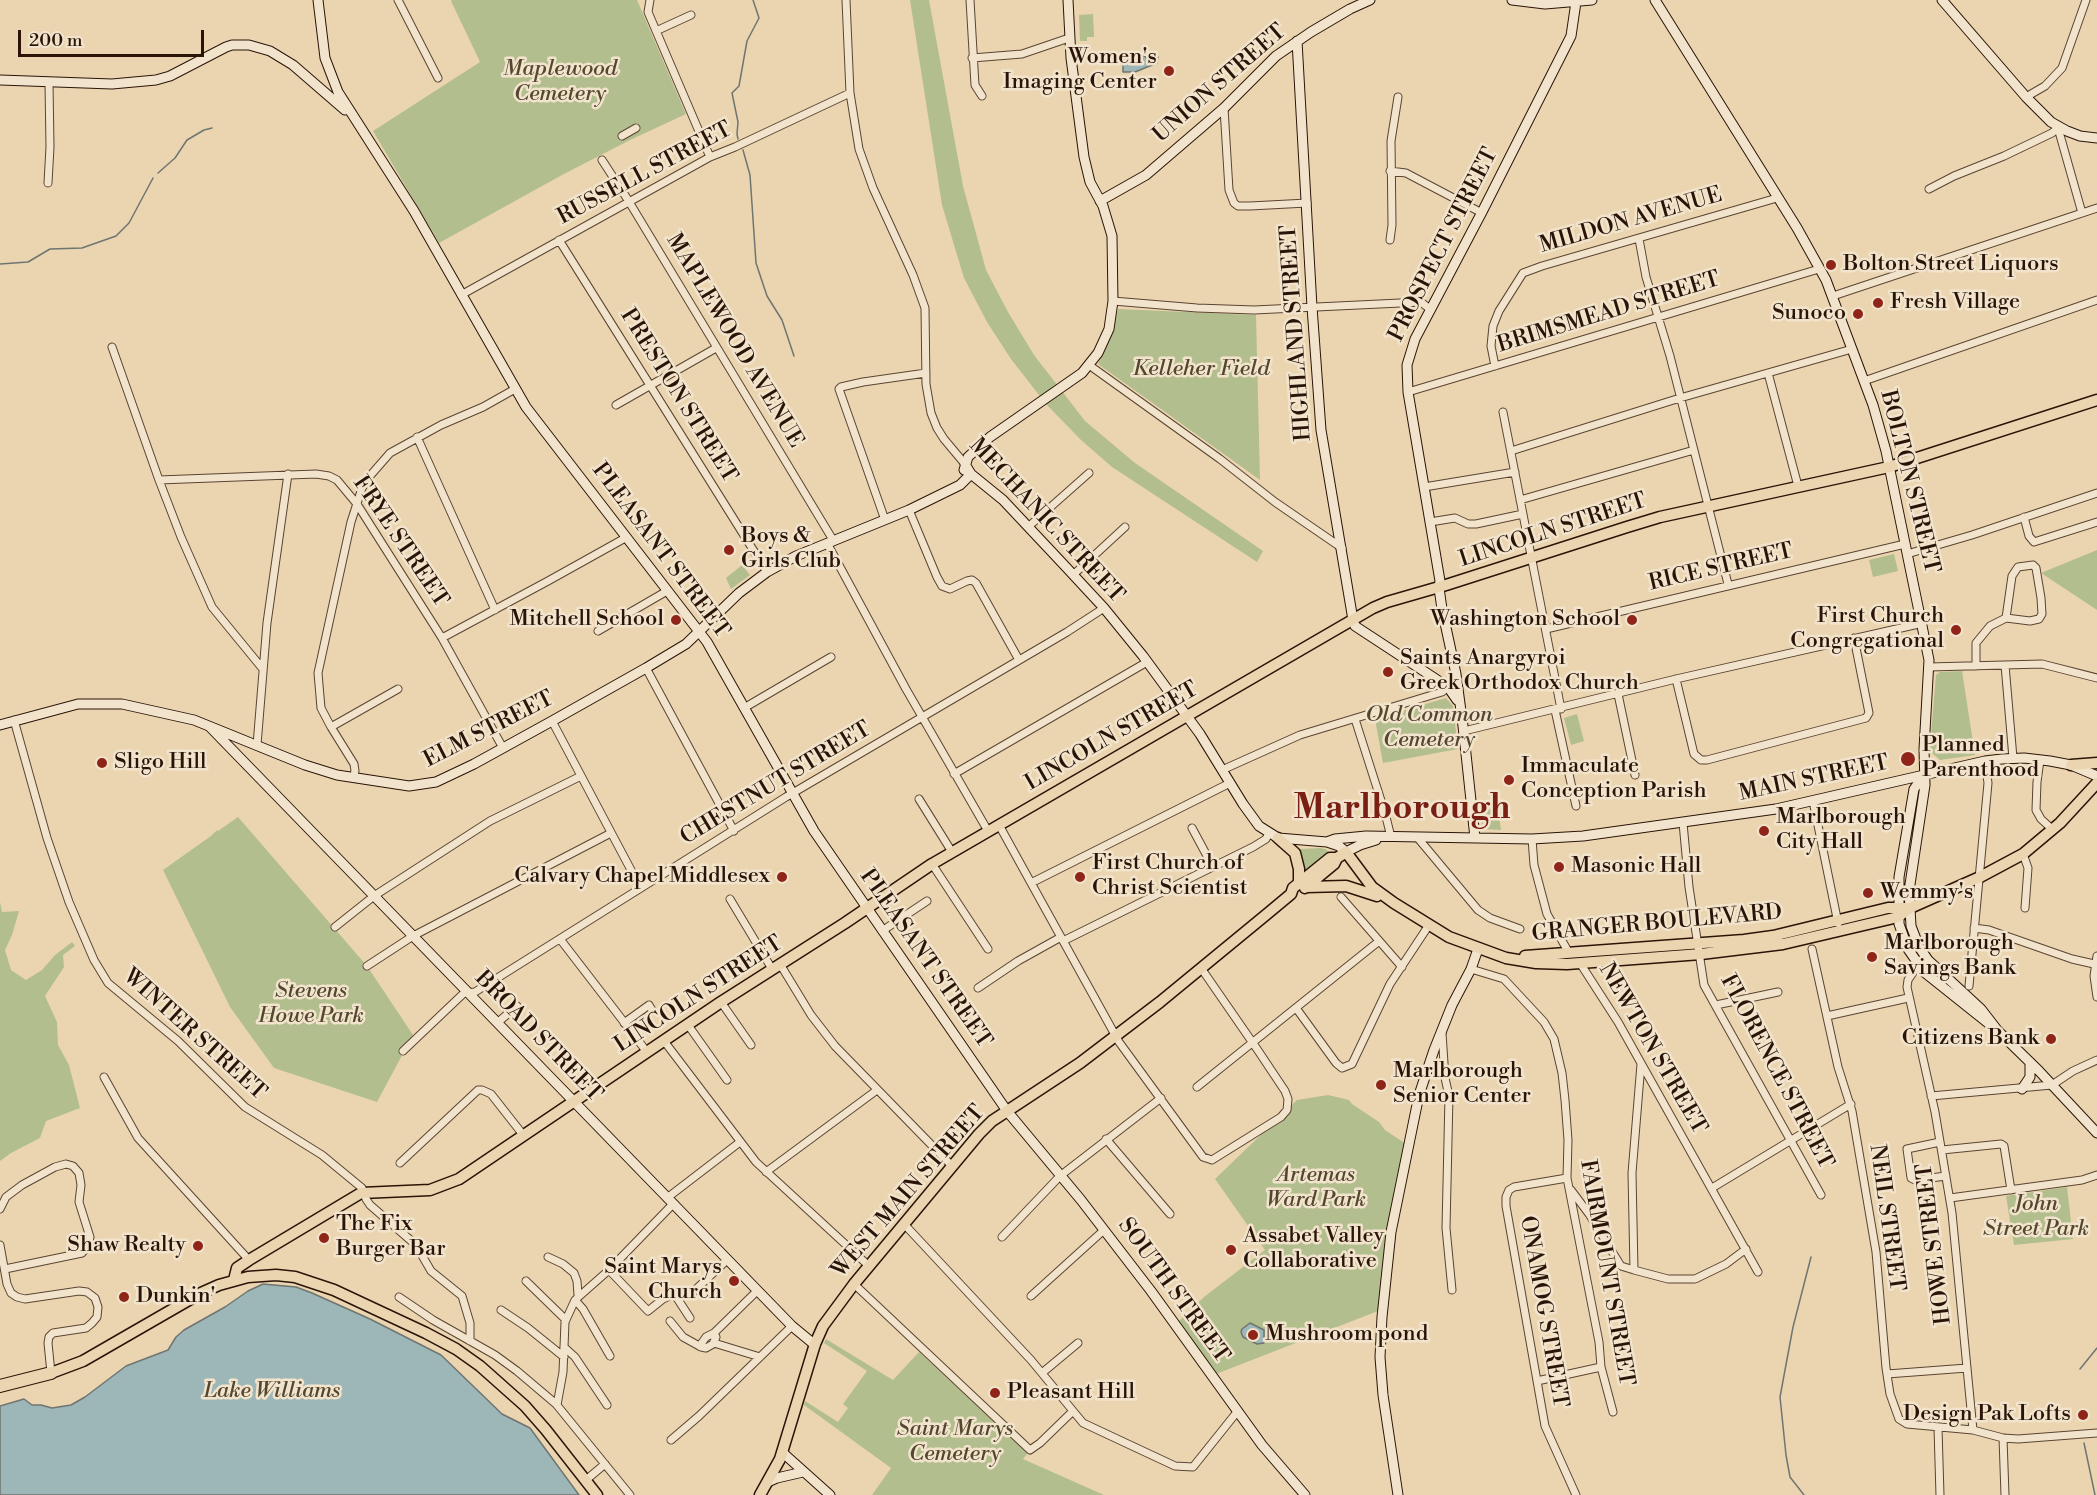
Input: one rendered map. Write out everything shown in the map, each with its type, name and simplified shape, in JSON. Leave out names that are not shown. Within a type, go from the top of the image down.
[{"type":"highway","points":[[0,1386],[51,1372]]},
{"type":"main road","name":"LINCOLN STREET","points":[[364,1192],[417,1192],[441,1187],[459,1179],[721,1002],[932,864],[1387,602],[1439,588],[1627,526],[1889,467],[2097,400]]},
{"type":"main road","points":[[2071,765],[2097,763]]},
{"type":"main road","name":"GRANGER BOULEVARD","points":[[1478,949],[1522,956],[1774,946],[1910,908],[1980,877],[2023,854],[2053,830],[2097,783]]},
{"type":"main road","points":[[1273,835],[1295,853],[1302,885],[1346,886],[1394,903]]},
{"type":"main road","name":"GRANGER BOULEVARD","points":[[1342,855],[1372,888],[1429,925],[1449,937],[1506,958],[1529,962],[1581,964],[1699,949]]},
{"type":"main road","name":"WEST MAIN STREET","points":[[760,1495],[782,1452],[823,1326],[854,1284],[986,1126],[1116,1036],[1291,894],[1293,888],[1302,885],[1330,858],[1342,855]]},
{"type":"main road","points":[[234,1280],[237,1268],[364,1192]]},
{"type":"main road","points":[[51,1372],[82,1361],[201,1293],[234,1280],[276,1275],[314,1283],[334,1290],[456,1349],[480,1366],[514,1394],[546,1430],[597,1495]]},
{"type":"street","name":"PLEASANT STREET","points":[[318,0],[325,58],[338,92],[414,211],[515,389],[553,444],[700,632],[814,831],[1007,1111]]},
{"type":"street","points":[[398,0],[438,78]]},
{"type":"street","points":[[650,0],[648,12],[710,157]]},
{"type":"street","name":"MECHANIC STREET","points":[[846,0],[853,123],[863,162],[919,289],[925,308],[928,397],[937,428],[971,474],[1028,527],[1104,608],[1188,717],[1251,817],[1273,835]]},
{"type":"street","points":[[970,0],[975,85],[982,96]]},
{"type":"street","name":"ELM STREET","points":[[948,490],[963,475],[968,457],[990,436],[1072,381],[1089,365],[1107,335],[1113,301],[1112,236],[1100,201],[1090,182],[1084,157],[1070,38],[1068,0]]},
{"type":"street","name":"UNION STREET","points":[[1100,201],[1146,174],[1224,108],[1276,56],[1354,3],[1370,0]]},
{"type":"street","points":[[1512,0],[1545,4],[1592,0]]},
{"type":"street","name":"BOLTON STREET","points":[[1655,0],[1819,269],[1833,296],[1878,421],[1923,623],[1929,667],[1925,785],[1910,882],[1913,933],[1928,960],[1981,1009],[1998,1031]]},
{"type":"street","points":[[1942,0],[2026,97],[2058,128],[2080,136],[2097,138]]},
{"type":"street","points":[[2026,97],[2045,86],[2062,68],[2086,0]]},
{"type":"street","name":"PROSPECT STREET","points":[[1475,838],[1456,674],[1439,588],[1440,581],[1408,392],[1406,373],[1408,355],[1571,36],[1576,2]]},
{"type":"street","points":[[656,31],[691,15]]},
{"type":"street","points":[[972,58],[1022,54],[1070,38]]},
{"type":"street","name":"HIGHLAND STREET","points":[[1297,41],[1321,430],[1353,621]]},
{"type":"street","points":[[0,81],[112,84],[156,80],[170,76],[226,47],[249,45],[270,51],[293,64],[344,109],[356,123]]},
{"type":"street","points":[[48,183],[49,83]]},
{"type":"street","name":"RUSSELL STREET","points":[[461,295],[628,200],[710,157],[850,93]]},
{"type":"street","points":[[1390,240],[1392,225],[1391,141],[1398,97]]},
{"type":"street","points":[[1224,108],[1229,190],[1234,204],[1250,206],[1307,202]]},
{"type":"street","points":[[622,136],[636,128]]},
{"type":"street","points":[[1929,189],[1953,176],[2004,156],[2058,128]]},
{"type":"street","points":[[2058,128],[2082,213]]},
{"type":"street","name":"MAPLEWOOD AVENUE","points":[[602,160],[628,200],[830,542],[922,717],[988,831]]},
{"type":"street","points":[[1390,171],[1406,174],[1482,213]]},
{"type":"street","name":"MILDON AVENUE","points":[[1495,366],[1491,346],[1493,326],[1499,311],[1523,273],[1777,198]]},
{"type":"street","points":[[1833,296],[2097,208]]},
{"type":"street","points":[[1639,239],[1646,277],[1728,584]]},
{"type":"street","name":"PRESTON STREET","points":[[559,240],[767,572]]},
{"type":"street","name":"BRIMSMEAD STREET","points":[[1408,392],[1819,269]]},
{"type":"street","points":[[1864,381],[2097,300]]},
{"type":"street","points":[[1113,301],[1226,310],[1421,302],[1431,310]]},
{"type":"street","points":[[112,347],[159,480],[212,607],[262,668]]},
{"type":"street","points":[[616,405],[716,348]]},
{"type":"street","points":[[1511,451],[1680,398],[1852,349]]},
{"type":"street","points":[[1089,365],[1212,453],[1275,502],[1342,548]]},
{"type":"street","points":[[885,520],[839,389],[894,377],[926,373]]},
{"type":"street","points":[[1768,373],[1798,486]]},
{"type":"street","points":[[353,778],[354,764],[321,708],[318,674],[362,488],[390,453],[417,437],[483,407],[515,389]]},
{"type":"street","points":[[1503,412],[1546,628],[1576,806]]},
{"type":"street","points":[[417,437],[495,610]]},
{"type":"street","points":[[1520,500],[1694,450]]},
{"type":"street","points":[[1424,487],[1515,471]]},
{"type":"street","points":[[1028,527],[1089,473]]},
{"type":"street","points":[[256,745],[267,623],[288,474]]},
{"type":"street","name":"FRYE STREET","points":[[159,480],[288,474],[316,474],[337,480],[357,504],[442,638],[503,748]]},
{"type":"street","name":"ELM STREET","points":[[0,725],[78,704],[107,702],[152,709],[208,725],[317,770],[403,786],[421,786],[454,774],[503,748],[686,644],[714,615],[767,572],[796,556],[909,510],[966,482],[971,474]]},
{"type":"street","name":"ELM STREET","points":[[948,490],[970,485],[984,487],[993,492]]},
{"type":"street","name":"RICE STREET","points":[[1546,628],[1728,584],[1906,549],[2024,517],[2097,493]]},
{"type":"street","points":[[909,510],[942,586],[950,589],[967,581],[972,580],[976,583],[1019,660]]},
{"type":"street","points":[[1430,522],[1455,518],[1468,524],[1476,524],[1523,514]]},
{"type":"street","points":[[2024,517],[2029,536],[2034,542],[2097,522]]},
{"type":"street","points":[[1073,575],[1125,528]]},
{"type":"street","points":[[442,638],[627,537]]},
{"type":"street","points":[[1976,666],[1976,643],[1990,626],[2006,618],[2030,621],[2039,619],[2042,614],[2036,568],[2033,565],[2018,567],[2012,576],[2006,618]]},
{"type":"street","points":[[598,631],[667,591]]},
{"type":"street","name":"CHESTNUT STREET","points":[[403,1051],[464,993],[475,992],[640,887],[1104,608]]},
{"type":"street","points":[[1353,621],[1355,626],[1448,687],[1459,702]]},
{"type":"street","points":[[1464,731],[1676,679],[1923,623]]},
{"type":"street","points":[[1676,679],[1695,754],[1701,760],[1707,760],[1866,718],[1869,713],[1854,638]]},
{"type":"street","points":[[744,708],[831,657]]},
{"type":"street","points":[[954,774],[1147,662]]},
{"type":"street","points":[[1929,667],[2042,664],[2097,678]]},
{"type":"street","points":[[2005,665],[2013,758]]},
{"type":"street","points":[[646,668],[734,831]]},
{"type":"street","points":[[1222,770],[1300,735],[1442,692],[1448,687]]},
{"type":"street","points":[[331,727],[398,689]]},
{"type":"street","points":[[1618,694],[1635,775]]},
{"type":"street","points":[[1327,842],[1366,836],[1391,837],[1356,719]]},
{"type":"street","name":"WINTER STREET","points":[[14,720],[47,838],[65,892],[84,939],[108,983],[178,1041],[245,1107],[322,1155],[362,1188],[370,1205],[412,1240],[421,1252],[426,1265],[462,1296],[470,1323],[470,1341]]},
{"type":"street","points":[[552,721],[640,887]]},
{"type":"street","name":"BROAD STREET","points":[[208,725],[792,1326],[815,1345]]},
{"type":"street","points":[[236,754],[245,740]]},
{"type":"street","points":[[2071,765],[2097,756]]},
{"type":"street","name":"MAIN STREET","points":[[1391,837],[1532,839],[1582,836],[1745,814],[1813,801],[1985,761],[2013,758],[2071,765],[2097,776]]},
{"type":"street","points":[[2040,760],[2036,810],[2041,819],[2053,830]]},
{"type":"street","points":[[1969,986],[1988,783],[1985,761]]},
{"type":"street","points":[[1924,775],[1914,789],[1899,877],[1898,912],[1903,939],[1918,965],[1998,1031],[2097,1133]]},
{"type":"street","points":[[335,927],[374,896],[490,821],[581,776]]},
{"type":"street","points":[[1031,883],[1230,783]]},
{"type":"street","points":[[919,799],[952,852]]},
{"type":"street","points":[[1813,801],[1839,926]]},
{"type":"street","name":"FLORENCE STREET","points":[[1683,823],[1704,985],[1821,1195]]},
{"type":"street","points":[[999,825],[1116,1036],[1203,1157],[1212,1160],[1270,1125],[1287,1110],[1288,1099],[1285,1091],[1202,968]]},
{"type":"street","points":[[1192,828],[1213,867]]},
{"type":"street","points":[[367,966],[413,936],[611,833]]},
{"type":"street","points":[[978,988],[1018,961],[1213,867],[1273,835],[1327,842],[1339,846],[1342,855]]},
{"type":"street","name":"WEST MAIN STREET","points":[[1342,855],[1370,841],[1391,837]]},
{"type":"street","points":[[1417,837],[1478,910],[1490,918],[1520,929]]},
{"type":"street","name":"NEWTON STREET","points":[[1532,839],[1534,865],[1547,914],[1569,953],[1581,964],[1599,991],[1758,1272]]},
{"type":"street","points":[[2023,854],[2028,868],[2025,908]]},
{"type":"street","points":[[932,864],[988,949]]},
{"type":"street","points":[[1341,897],[1402,967]]},
{"type":"street","points":[[730,899],[776,967],[835,1046],[952,1166]]},
{"type":"street","points":[[882,931],[927,901]]},
{"type":"street","points":[[1296,1008],[1336,1063],[1342,1068],[1352,1064],[1390,984],[1429,925]]},
{"type":"street","points":[[1974,928],[1989,930],[2075,960],[2094,964]]},
{"type":"street","points":[[560,939],[646,1052]]},
{"type":"street","points":[[1197,1087],[1378,942]]},
{"type":"street","points":[[1398,1495],[1383,1395],[1380,1358],[1391,1232],[1419,1095],[1452,1005],[1471,969],[1478,949]]},
{"type":"street","name":"NEIL STREET","points":[[1812,949],[1838,1067],[1851,1104],[1876,1252],[1890,1394],[1899,1419],[1907,1424],[1973,1430],[2003,1438],[2097,1433]]},
{"type":"street","points":[[2097,956],[2094,964],[2097,997]]},
{"type":"street","points":[[1918,965],[1928,960]]},
{"type":"street","name":"HOWE STREET","points":[[1918,965],[1906,987],[1931,1096],[1950,1198],[1973,1430]]},
{"type":"street","name":"FAIRMOUNT STREET","points":[[1471,969],[1504,980],[1544,1022],[1554,1039],[1562,1073],[1565,1100],[1568,1140],[1567,1178],[1599,1342],[1601,1367],[1613,1412]]},
{"type":"street","points":[[1716,1005],[1778,992]]},
{"type":"street","points":[[1827,1016],[1908,998]]},
{"type":"street","points":[[721,1002],[751,1045]]},
{"type":"street","points":[[624,1023],[649,1005],[652,1010]]},
{"type":"street","points":[[497,1023],[517,1006]]},
{"type":"street","points":[[688,1025],[727,1080]]},
{"type":"street","points":[[1442,1030],[1444,1078],[1449,1096],[1446,1228],[1452,1290]]},
{"type":"street","points":[[664,1041],[740,1142],[766,1172],[869,1266]]},
{"type":"street","points":[[1931,1096],[2052,1085],[2073,1071],[2097,1060]]},
{"type":"street","points":[[2022,1089],[2030,1077],[2030,1062]]},
{"type":"street","points":[[1634,1270],[1632,1173],[1641,1064]]},
{"type":"street","points":[[104,1077],[138,1138],[181,1188],[249,1260]]},
{"type":"street","points":[[400,1163],[477,1090],[491,1095],[524,1136]]},
{"type":"street","points":[[766,1172],[877,1090]]},
{"type":"street","points":[[1002,1237],[1060,1176],[1161,1098]]},
{"type":"street","points":[[1712,1188],[1851,1104]]},
{"type":"street","name":"SOUTH STREET","points":[[1007,1111],[1104,1230],[1262,1445],[1305,1495]]},
{"type":"street","points":[[1106,1139],[1170,1214]]},
{"type":"street","points":[[557,1405],[563,1372],[566,1320],[577,1297],[609,1270],[670,1201],[740,1142]]},
{"type":"street","points":[[1946,1176],[1915,1180],[1911,1178],[1907,1149],[2001,1144],[2004,1146],[2011,1190]]},
{"type":"street","points":[[0,1209],[6,1197],[22,1185],[55,1167],[66,1164],[73,1166],[80,1173],[79,1202],[90,1237],[88,1246],[82,1253],[5,1269]]},
{"type":"street","points":[[1950,1198],[2082,1180],[2097,1175]]},
{"type":"street","name":"ONAMOG STREET","points":[[1567,1178],[1520,1185],[1509,1190],[1506,1197],[1545,1426],[1576,1495]]},
{"type":"street","points":[[1569,1188],[1589,1214],[1621,1266],[1668,1279],[1695,1279],[1726,1264],[1746,1249]]},
{"type":"street","points":[[904,1224],[1042,1373],[1083,1423],[1176,1466],[1192,1467],[1237,1412]]},
{"type":"street","points":[[1031,1296],[1104,1230]]},
{"type":"street","points":[[0,1245],[7,1284],[11,1293],[25,1299],[79,1291],[87,1292],[95,1298],[98,1317],[92,1323],[86,1328],[61,1331],[49,1337],[51,1372]]},
{"type":"street","points":[[548,1257],[563,1264],[574,1273],[577,1281],[577,1297],[610,1356]]},
{"type":"street","points":[[609,1270],[648,1311],[663,1299],[693,1292],[728,1260]]},
{"type":"street","points":[[526,1281],[566,1320]]},
{"type":"street","points":[[854,1284],[1030,1450],[1073,1411]]},
{"type":"street","points":[[701,1347],[703,1340],[714,1333],[758,1291]]},
{"type":"street","points":[[675,1295],[690,1318]]},
{"type":"street","points":[[399,1297],[517,1371],[557,1405],[630,1495]]},
{"type":"street","points":[[501,1310],[564,1357]]},
{"type":"street","points":[[670,1321],[683,1337],[701,1347],[706,1348],[714,1342],[716,1338],[714,1333]]},
{"type":"street","points":[[671,1440],[792,1326]]},
{"type":"street","points":[[714,1342],[760,1357]]},
{"type":"street","points":[[1042,1373],[1078,1343]]},
{"type":"street","points":[[564,1347],[574,1357],[607,1405]]},
{"type":"street","points":[[1537,1381],[1601,1367]]},
{"type":"street","points":[[1887,1374],[1967,1368]]},
{"type":"street","points":[[1938,1428],[1941,1495]]},
{"type":"street","points":[[2003,1438],[2005,1495]]},
{"type":"street","points":[[782,1452],[830,1495]]},
{"type":"street","points":[[586,1480],[604,1464]]},
{"type":"street","points":[[768,1482],[803,1472]]},
{"type":"green space","name":"Maplewood Cemetery","points":[[452,0],[637,0],[686,114],[562,175],[439,243],[373,131],[480,62]]},
{"type":"green space","points":[[910,0],[929,0],[963,186],[986,270],[1034,355],[1085,421],[1135,463],[1263,551],[1257,562],[1112,467],[1081,440],[1046,404],[1011,359],[987,322],[964,278],[942,205]]},
{"type":"green space","points":[[1093,14],[1094,37],[1087,37],[1087,41],[1080,41],[1079,15]]},
{"type":"green space","name":"Kelleher Field","points":[[1118,309],[1256,315],[1260,480],[1098,364],[1111,337]]},
{"type":"green space","points":[[2097,550],[2097,610],[2041,573]]},
{"type":"green space","points":[[1894,554],[1898,571],[1873,577],[1869,560]]},
{"type":"green space","points":[[742,565],[750,575],[731,589],[726,578]]},
{"type":"green space","points":[[1962,671],[1975,755],[1940,760],[1932,753],[1930,746],[1936,675],[1940,672]]},
{"type":"green space","name":"Old Common Cemetery","points":[[1446,698],[1453,706],[1458,749],[1383,763],[1375,719]]},
{"type":"green space","points":[[1577,714],[1584,741],[1571,745],[1564,718]]},
{"type":"green space","points":[[1498,808],[1501,830],[1484,829],[1480,811]]},
{"type":"green space","name":"Stevens Howe Park","points":[[238,817],[367,966],[413,1035],[377,1102],[274,1068],[230,1007],[163,870]]},
{"type":"green space","points":[[1321,848],[1329,853],[1306,870],[1300,849]]},
{"type":"green space","points":[[0,902],[2,912],[19,911],[5,950],[11,970],[26,980],[42,970],[55,955],[72,942],[75,946],[63,955],[64,967],[45,996],[57,1022],[58,1045],[69,1065],[80,1108],[46,1121],[40,1138],[0,1161]]},
{"type":"green space","name":"Artemas Ward Park","points":[[1328,1095],[1349,1100],[1406,1144],[1394,1191],[1378,1311],[1216,1374],[1178,1322],[1204,1297],[1265,1250],[1215,1179],[1297,1100]]},
{"type":"green space","name":"John Street Park","points":[[2067,1187],[2073,1239],[2014,1245],[2006,1196]]},
{"type":"green space","name":"Saint Marys Cemetery","points":[[826,1339],[893,1380],[919,1352],[1028,1453],[1023,1459],[1104,1495],[872,1495],[891,1468],[804,1405],[805,1401],[838,1422],[848,1408],[843,1404],[867,1371],[824,1343]]},
{"type":"water","points":[[1143,55],[1149,60],[1158,57],[1157,63],[1135,72],[1123,72],[1125,59]]},
{"type":"water","name":"Lake Williams","points":[[263,1284],[296,1287],[312,1293],[441,1355],[502,1414],[530,1428],[579,1495],[0,1495],[0,1406],[24,1399],[32,1405],[52,1408],[71,1405],[126,1366],[168,1350],[176,1337],[184,1330]]},
{"type":"water","name":"Mushroom pond","points":[[1250,1323],[1264,1330],[1264,1343],[1257,1344],[1243,1337],[1242,1329]]},
{"type":"waterway","points":[[738,139],[738,122],[732,93],[739,86],[747,41],[759,18],[753,0]]},
{"type":"waterway","points":[[158,173],[175,158],[187,140],[212,128]]},
{"type":"waterway","points":[[743,150],[750,175],[756,263],[767,296],[782,320],[794,356]]},
{"type":"waterway","points":[[0,264],[28,262],[50,249],[82,248],[116,236],[129,223],[153,178]]},
{"type":"waterway","points":[[1804,1495],[1790,1477],[1780,1397],[1793,1327],[1811,1257]]},
{"type":"waterway","points":[[2080,1369],[2097,1348]]},
{"type":"waterway","points":[[2084,1443],[2095,1495]]},
{"type":"place","name":"Women's Imaging Center","points":[[1169,71]]},
{"type":"place","name":"Bolton Street Liquors","points":[[1831,265]]},
{"type":"place","name":"Fresh Village","points":[[1878,303]]},
{"type":"place","name":"Sunoco","points":[[1858,314]]},
{"type":"place","name":"Boys & Girls Club","points":[[729,550]]},
{"type":"place","name":"Mitchell School","points":[[676,620]]},
{"type":"place","name":"Washington School","points":[[1632,620]]},
{"type":"place","name":"First Church Congregational","points":[[1956,630]]},
{"type":"place","name":"Saints Anargyroi Greek Orthodox Church","points":[[1388,672]]},
{"type":"place","name":"Planned Parenthood","points":[[1908,759]]},
{"type":"place","name":"Sligo Hill","points":[[102,763]]},
{"type":"place","name":"Immaculate Conception Parish","points":[[1509,780]]},
{"type":"place","name":"Marlborough City Hall","points":[[1764,831]]},
{"type":"place","name":"Masonic Hall","points":[[1559,867]]},
{"type":"place","name":"Calvary Chapel Middlesex","points":[[782,877]]},
{"type":"place","name":"First Church of Christ Scientist","points":[[1080,877]]},
{"type":"place","name":"Wemmy's","points":[[1868,893]]},
{"type":"place","name":"Marlborough Savings Bank","points":[[1872,957]]},
{"type":"place","name":"Citizens Bank","points":[[2051,1039]]},
{"type":"place","name":"Marlborough Senior Center","points":[[1381,1085]]},
{"type":"place","name":"The Fix Burger Bar","points":[[324,1238]]},
{"type":"place","name":"Shaw Realty","points":[[198,1246]]},
{"type":"place","name":"Assabet Valley Collaborative","points":[[1231,1250]]},
{"type":"place","name":"Saint Marys Church","points":[[734,1281]]},
{"type":"place","name":"Dunkin'","points":[[124,1297]]},
{"type":"place","name":"Mushroom pond","points":[[1253,1335]]},
{"type":"place","name":"Pleasant Hill","points":[[995,1393]]},
{"type":"place","name":"Design Pak Lofts","points":[[2083,1415]]},
{"type":"district","name":"Marlborough","points":[[1402,810]]}]
